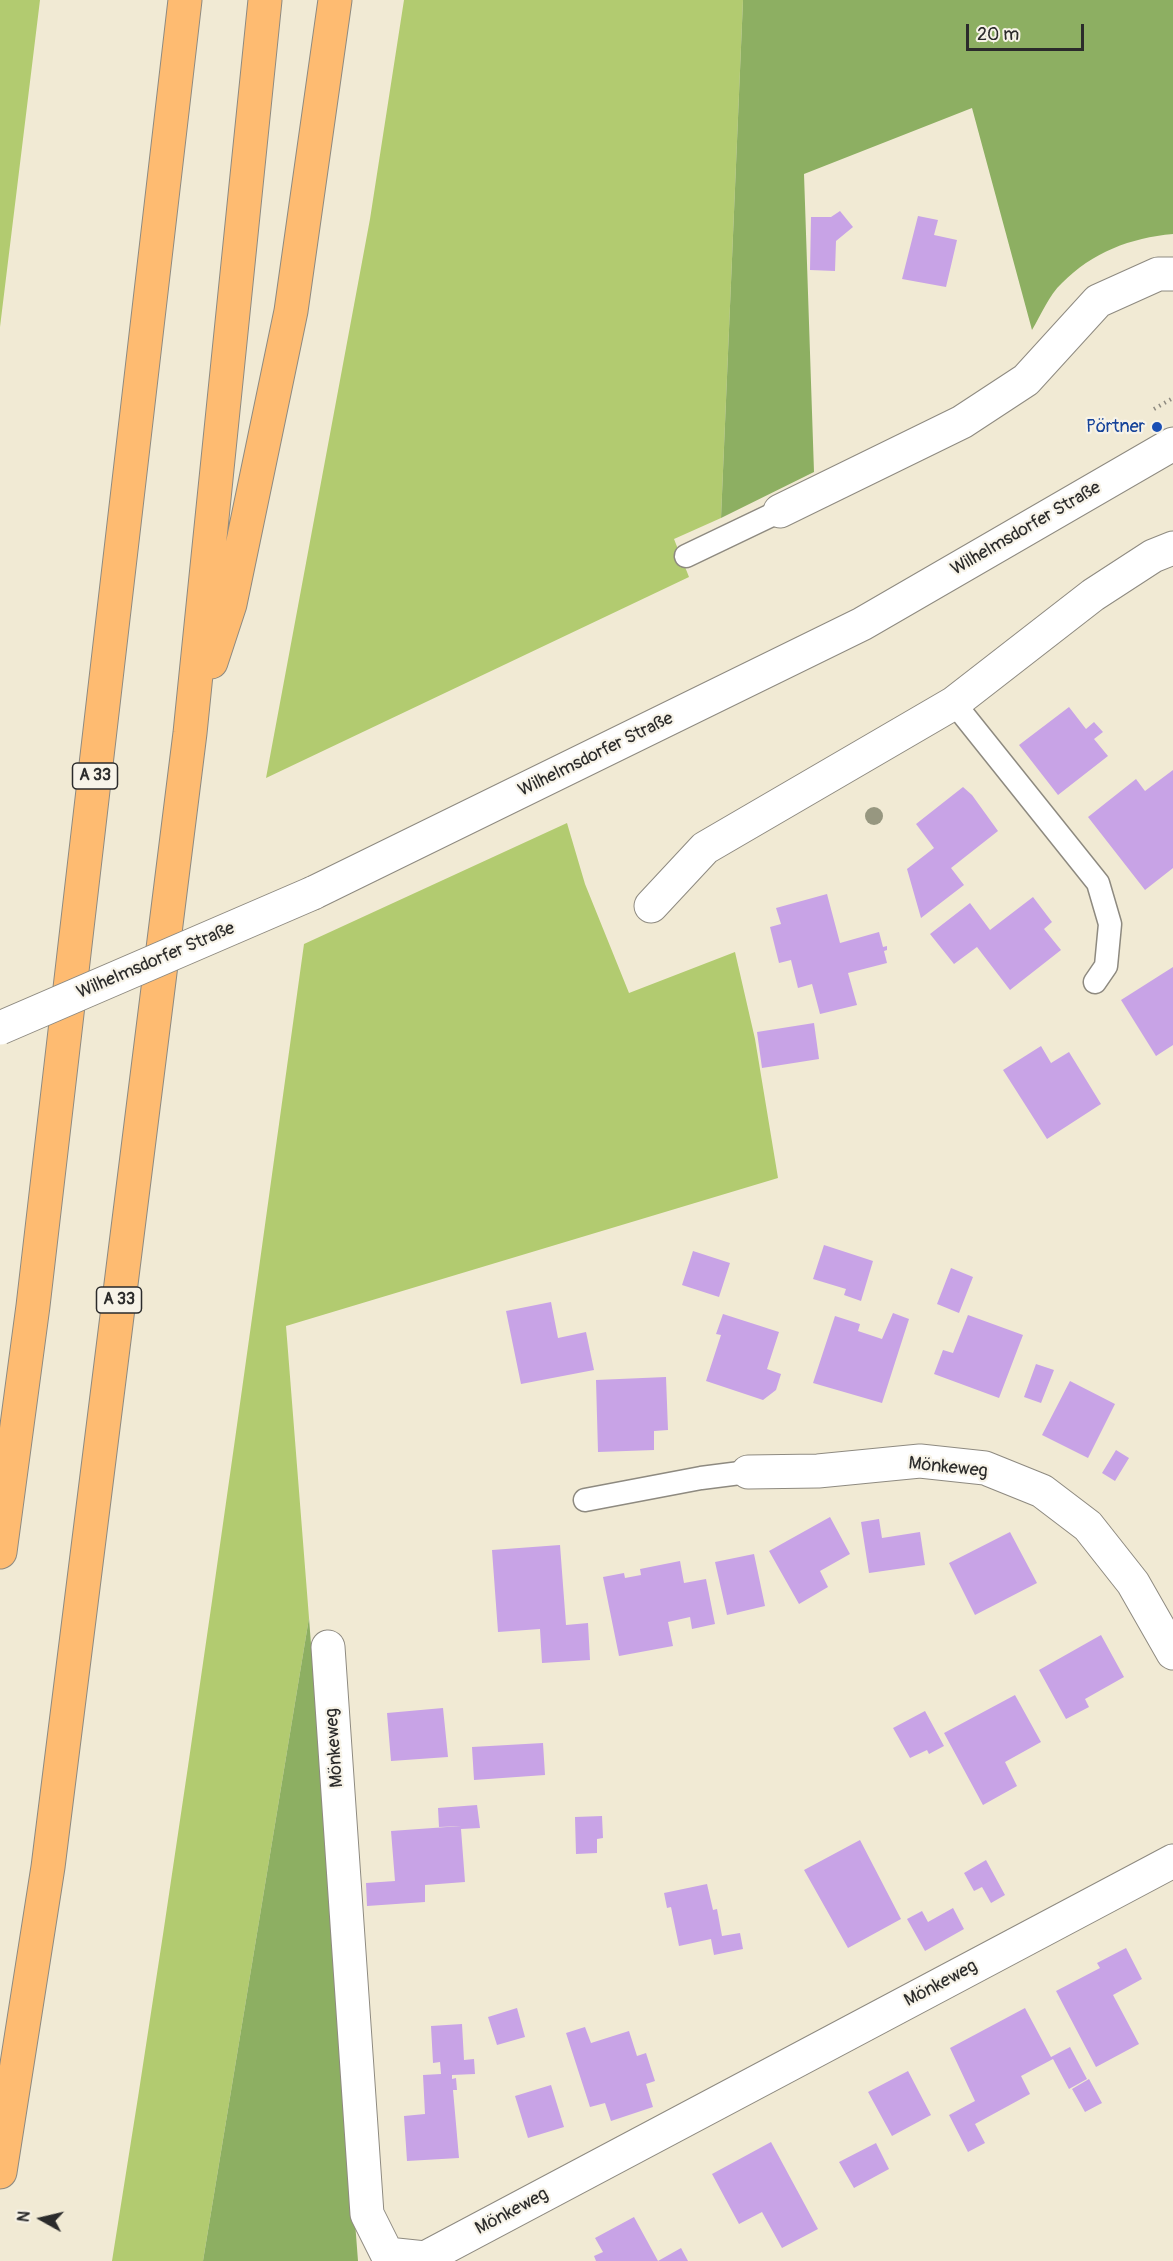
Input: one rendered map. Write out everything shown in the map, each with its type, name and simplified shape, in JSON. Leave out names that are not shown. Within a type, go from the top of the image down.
[{"type":"highway","name":"A 33","points":[[0,1552],[34,1294],[185,0]]},
{"type":"highway","name":"A 33","points":[[0,2172],[48,1867],[190,733],[265,0]]},
{"type":"highway","points":[[190,733],[230,604],[291,311],[335,0]]},
{"type":"street","points":[[780,511],[962,422],[1026,380],[1098,301],[1158,274],[1173,274]]},
{"type":"street","name":"Wilhelmsdorfer Straße","points":[[0,1028],[313,893],[862,624],[1173,444]]},
{"type":"street","points":[[651,906],[705,848],[954,703],[1093,595],[1153,556],[1173,548]]},
{"type":"street","name":"Mönkeweg","points":[[748,1472],[818,1471],[920,1461],[985,1468],[1042,1491],[1088,1526],[1127,1575],[1173,1653]]},
{"type":"street","name":"Mönkeweg","points":[[328,1647],[367,2214],[387,2254],[425,2258],[1173,1861]]},
{"type":"lane","points":[[686,556],[780,511]]},
{"type":"lane","points":[[954,703],[1098,883],[1110,924],[1106,966],[1095,982]]},
{"type":"lane","points":[[585,1500],[701,1478],[748,1472]]},
{"type":"path","points":[[1152,410],[1173,398]]},
{"type":"green space","points":[[0,0],[40,0],[0,327]]},
{"type":"green space","points":[[404,0],[743,0],[721,518],[674,539],[689,577],[266,778],[370,219]]},
{"type":"green space","points":[[743,0],[1173,0],[1173,234],[1127,243],[1086,263],[1057,288],[1032,330],[972,108],[804,174],[814,472],[721,518]]},
{"type":"green space","points":[[567,823],[585,884],[629,993],[735,952],[755,1039],[778,1178],[286,1326],[309,1618],[203,2261],[112,2261],[188,1768],[304,944]]},
{"type":"green space","points":[[309,1618],[358,2261],[203,2261]]},
{"type":"building","points":[[840,211],[853,227],[836,241],[835,271],[810,270],[811,217],[831,217]]},
{"type":"building","points":[[918,216],[938,220],[934,235],[957,240],[946,287],[902,279]]},
{"type":"building","points":[[1069,707],[1086,729],[1094,722],[1103,732],[1094,739],[1108,756],[1058,795],[1019,745]]},
{"type":"building","points":[[1173,770],[1173,868],[1145,890],[1088,817],[1136,779],[1145,791]]},
{"type":"building","points":[[963,787],[972,795],[998,831],[951,868],[964,885],[921,918],[907,869],[934,848],[916,824]]},
{"type":"building","points":[[827,894],[840,943],[879,932],[883,947],[887,946],[887,950],[884,951],[887,963],[848,973],[857,1005],[820,1014],[812,984],[798,988],[791,960],[779,963],[770,927],[781,924],[776,908]]},
{"type":"building","points":[[1033,897],[1052,922],[1044,929],[1061,950],[1010,990],[977,947],[954,964],[930,934],[970,903],[990,930]]},
{"type":"building","points":[[1173,967],[1173,1045],[1156,1056],[1121,1000]]},
{"type":"building","points":[[814,1023],[819,1059],[762,1068],[757,1032]]},
{"type":"building","points":[[1041,1046],[1051,1063],[1069,1052],[1101,1104],[1047,1139],[1003,1070]]},
{"type":"building","points":[[824,1245],[873,1261],[861,1301],[844,1295],[846,1289],[813,1279]]},
{"type":"building","points":[[693,1251],[730,1263],[719,1297],[682,1285]]},
{"type":"building","points":[[951,1268],[973,1277],[959,1313],[937,1304]]},
{"type":"building","points":[[551,1302],[558,1338],[586,1332],[594,1370],[521,1384],[506,1311]]},
{"type":"building","points":[[893,1313],[909,1319],[882,1403],[813,1383],[835,1316],[860,1324],[858,1331],[882,1339]]},
{"type":"building","points":[[723,1314],[779,1332],[767,1369],[781,1374],[776,1390],[763,1400],[706,1381],[721,1335],[716,1334]]},
{"type":"building","points":[[968,1315],[1023,1335],[999,1398],[934,1374],[943,1350],[953,1353]]},
{"type":"building","points":[[1036,1364],[1054,1370],[1041,1403],[1024,1397]]},
{"type":"building","points":[[666,1377],[668,1430],[654,1431],[654,1450],[598,1452],[596,1380]]},
{"type":"building","points":[[1070,1381],[1115,1404],[1088,1458],[1042,1435]]},
{"type":"building","points":[[1116,1450],[1129,1458],[1115,1481],[1102,1473]]},
{"type":"building","points":[[830,1517],[850,1554],[820,1571],[828,1587],[799,1604],[769,1551]]},
{"type":"building","points":[[879,1519],[882,1538],[920,1532],[925,1565],[869,1573],[861,1522]]},
{"type":"building","points":[[1010,1532],[1037,1583],[975,1615],[949,1563]]},
{"type":"building","points":[[560,1545],[566,1625],[588,1623],[590,1660],[542,1663],[540,1629],[498,1632],[492,1550]]},
{"type":"building","points":[[754,1554],[765,1606],[727,1615],[715,1562]]},
{"type":"building","points":[[680,1561],[684,1583],[706,1579],[715,1624],[692,1629],[690,1617],[668,1622],[673,1646],[619,1656],[603,1577],[624,1573],[625,1578],[641,1575],[640,1569]]},
{"type":"building","points":[[1101,1635],[1124,1677],[1085,1699],[1089,1707],[1066,1719],[1039,1670]]},
{"type":"building","points":[[1015,1695],[1041,1742],[1005,1762],[1017,1786],[983,1805],[944,1733]]},
{"type":"building","points":[[443,1708],[448,1757],[391,1761],[387,1713]]},
{"type":"building","points":[[925,1711],[944,1746],[929,1754],[927,1750],[910,1758],[893,1728]]},
{"type":"building","points":[[543,1743],[545,1775],[474,1780],[472,1747]]},
{"type":"building","points":[[477,1805],[480,1828],[461,1829],[465,1882],[425,1885],[425,1902],[367,1906],[366,1883],[395,1881],[391,1831],[461,1826],[439,1827],[438,1808]]},
{"type":"building","points":[[602,1816],[603,1838],[597,1839],[597,1853],[576,1854],[575,1817]]},
{"type":"building","points":[[860,1840],[901,1919],[848,1948],[804,1870]]},
{"type":"building","points":[[986,1860],[1005,1895],[991,1903],[982,1887],[974,1891],[964,1873]]},
{"type":"building","points":[[707,1884],[713,1910],[717,1909],[722,1936],[740,1933],[743,1949],[714,1955],[711,1939],[679,1946],[671,1907],[667,1908],[664,1893]]},
{"type":"building","points":[[953,1908],[964,1929],[925,1951],[907,1919],[922,1911],[928,1922]]},
{"type":"building","points":[[1126,1948],[1142,1979],[1113,1995],[1139,2044],[1096,2067],[1056,1991],[1100,1968],[1097,1963]]},
{"type":"building","points":[[517,2008],[525,2037],[497,2045],[488,2017]]},
{"type":"building","points":[[1025,2008],[1051,2057],[1070,2047],[1087,2079],[1069,2089],[1053,2059],[1021,2076],[1030,2094],[975,2124],[985,2143],[968,2152],[949,2115],[975,2101],[950,2048]]},
{"type":"building","points":[[462,2024],[464,2060],[474,2059],[475,2074],[452,2075],[452,2079],[456,2078],[457,2090],[453,2090],[459,2158],[407,2161],[404,2116],[425,2114],[423,2075],[441,2074],[440,2062],[433,2063],[431,2026]]},
{"type":"building","points":[[585,2027],[591,2043],[629,2031],[637,2056],[646,2053],[655,2081],[646,2084],[653,2107],[611,2121],[605,2103],[590,2107],[566,2033]]},
{"type":"building","points":[[908,2071],[931,2115],[892,2136],[868,2092]]},
{"type":"building","points":[[1089,2079],[1102,2103],[1085,2112],[1072,2089]]},
{"type":"building","points":[[551,2085],[564,2127],[528,2138],[515,2096]]},
{"type":"building","points":[[771,2142],[818,2229],[782,2248],[762,2212],[739,2224],[712,2174]]},
{"type":"building","points":[[876,2143],[889,2169],[854,2188],[839,2162]]},
{"type":"building","points":[[634,2217],[658,2261],[596,2261],[594,2256],[603,2252],[595,2238]]},
{"type":"building","points":[[681,2248],[688,2261],[658,2261]]},
{"type":"place","name":"Pörtner","points":[[1157,427]]}]
